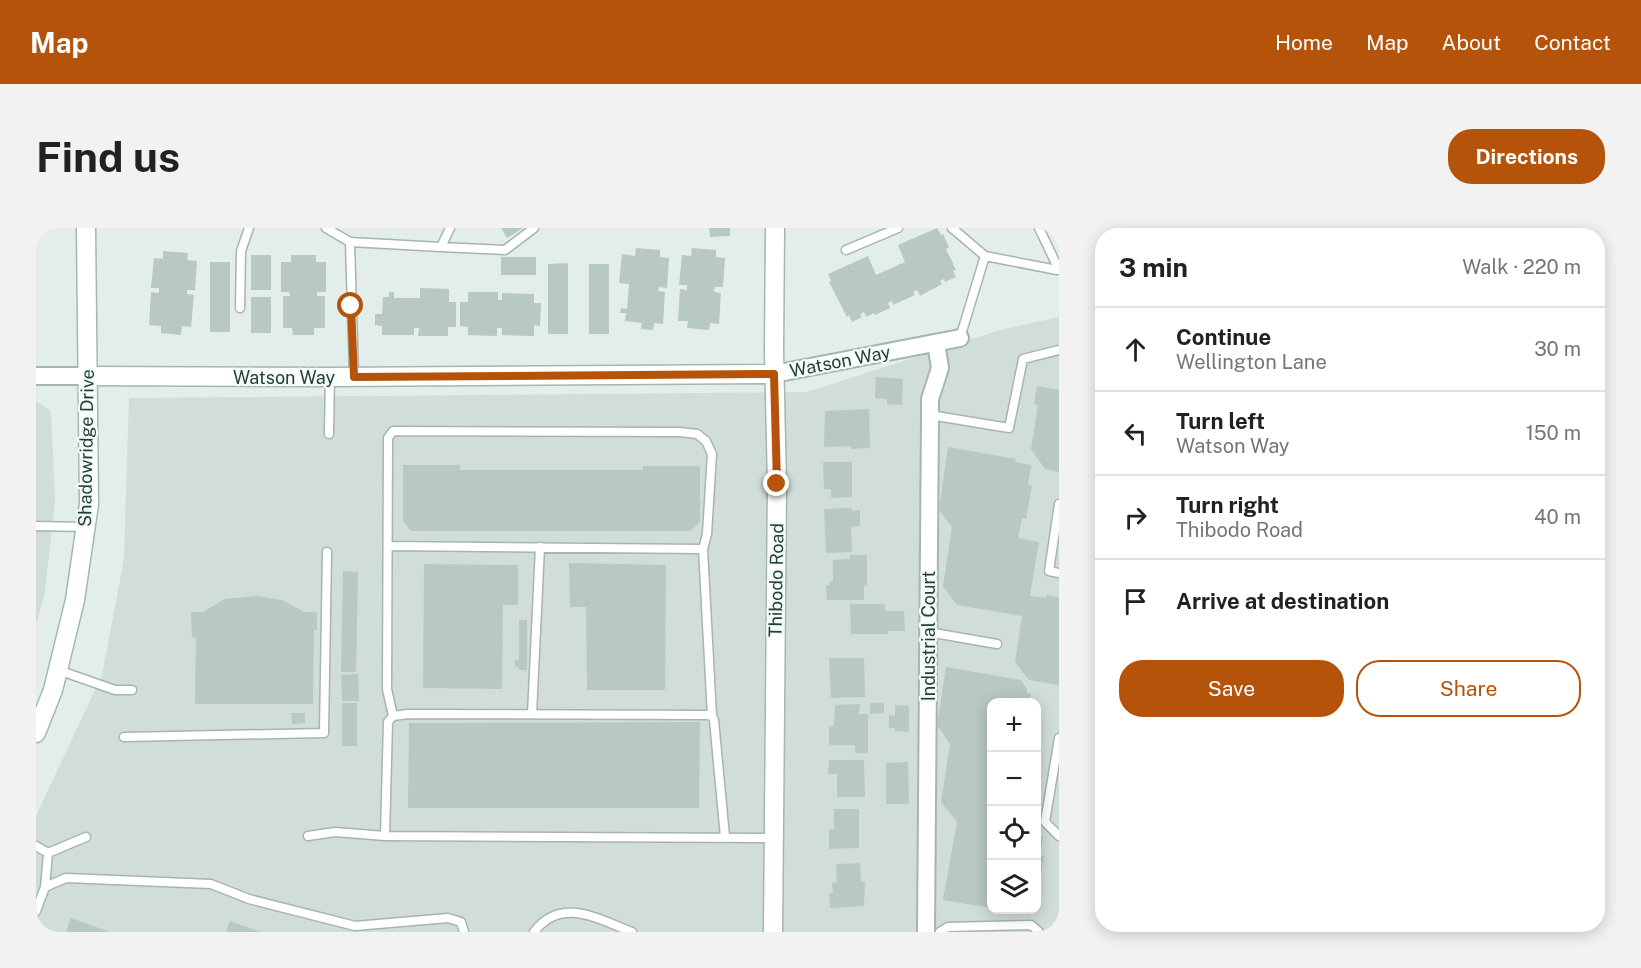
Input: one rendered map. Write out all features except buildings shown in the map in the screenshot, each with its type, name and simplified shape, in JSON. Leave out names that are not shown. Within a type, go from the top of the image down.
[{"type":"street","name":"Shadowridge Drive","points":[[36,733],[52,690],[75,600],[86,527],[88,504],[86,228]]},
{"type":"street","name":"Thibodo Road","points":[[773,932],[777,484],[774,374],[775,228]]},
{"type":"street","name":"Watson Way","points":[[36,376],[354,377],[774,374],[960,338]]},
{"type":"street","name":"Industrial Court","points":[[926,932],[930,399],[940,368],[936,343]]},
{"type":"lane","points":[[240,308],[241,251],[249,228]]},
{"type":"lane","points":[[326,228],[350,242],[505,250],[534,228]]},
{"type":"lane","points":[[441,247],[450,228]]},
{"type":"lane","points":[[846,250],[898,228]]},
{"type":"lane","points":[[952,228],[985,256],[1058,270]]},
{"type":"lane","points":[[1040,228],[1058,270]]},
{"type":"lane","points":[[350,242],[354,377]]},
{"type":"lane","points":[[960,338],[985,256]]},
{"type":"lane","points":[[930,415],[1010,429],[1023,359],[1059,350]]},
{"type":"lane","points":[[329,434],[330,377]]},
{"type":"lane","points":[[393,716],[387,689],[388,438],[393,431],[680,432],[697,434],[706,441],[712,454],[707,534],[703,549],[712,716],[724,837]]},
{"type":"lane","points":[[1059,504],[1049,571],[1059,573]]},
{"type":"lane","points":[[36,526],[86,527]]},
{"type":"lane","points":[[388,546],[703,549]]},
{"type":"lane","points":[[532,714],[540,547]]},
{"type":"lane","points":[[124,737],[324,734],[327,552]]},
{"type":"lane","points":[[928,632],[997,644]]},
{"type":"lane","points":[[58,669],[115,690],[132,690]]},
{"type":"lane","points":[[385,836],[388,722],[393,716],[532,714],[712,716]]},
{"type":"lane","points":[[1059,738],[1045,822],[1059,836]]},
{"type":"lane","points":[[308,836],[335,832],[385,836],[774,838]]},
{"type":"lane","points":[[48,853],[86,837]]},
{"type":"lane","points":[[36,846],[48,853]]},
{"type":"lane","points":[[36,911],[45,887],[48,853]]},
{"type":"lane","points":[[45,887],[66,878],[210,884],[249,899],[355,926],[448,918],[461,922],[464,932]]},
{"type":"lane","points":[[534,932],[557,913],[582,912],[632,932]]},
{"type":"lane","points":[[402,932],[406,922]]},
{"type":"lane","points":[[940,932],[948,927],[1032,926],[1039,932]]},
{"type":"shaded area","points":[[1059,317],[1059,932],[36,932],[36,816],[102,675],[124,559],[129,398],[807,392],[1000,330]]},
{"type":"shaded area","points":[[36,401],[51,411],[55,501],[45,591],[36,625]]},
{"type":"route","points":[[351,306],[354,377],[774,374],[777,484]]}]
